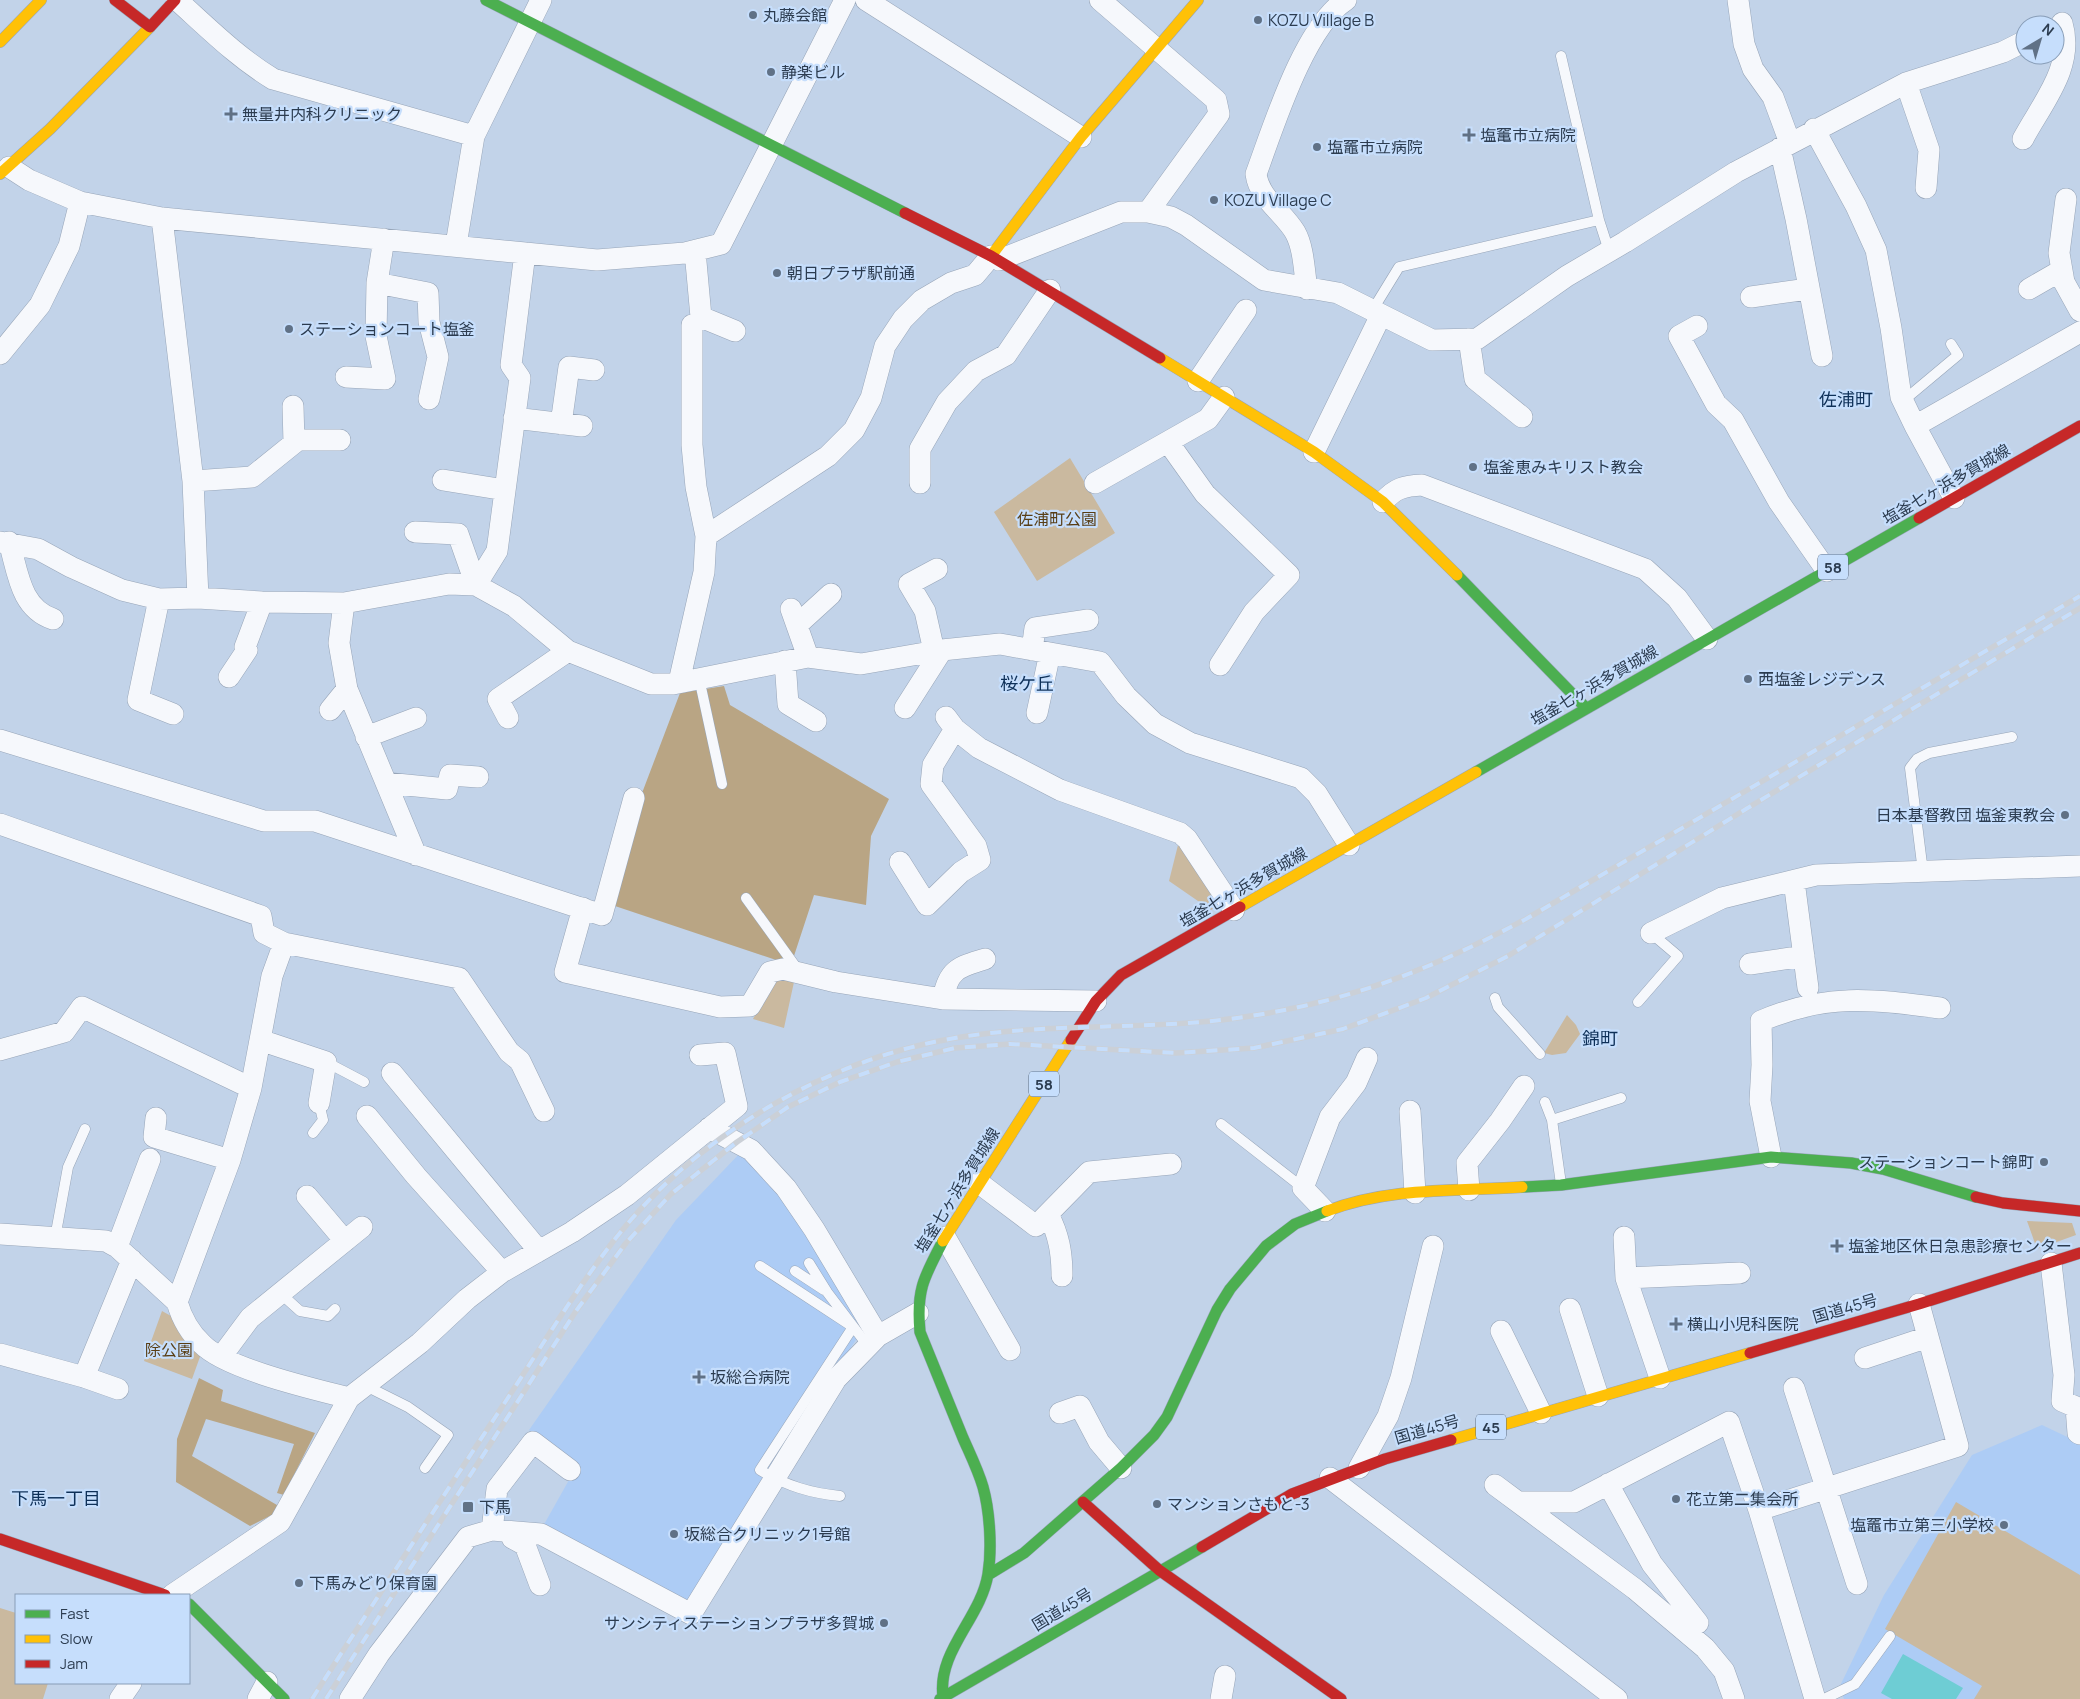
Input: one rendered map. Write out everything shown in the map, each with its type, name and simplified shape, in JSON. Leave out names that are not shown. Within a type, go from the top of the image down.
[{"type":"main road","points":[[0,42],[41,0]]},
{"type":"main road","points":[[115,0],[150,27]]},
{"type":"main road","points":[[5,171],[176,0]]},
{"type":"main road","points":[[486,0],[995,258],[1314,452],[1383,502],[1445,562],[1586,708]]},
{"type":"main road","points":[[995,258],[1081,137],[1198,0]]},
{"type":"main road","name":"塩釜七ヶ浜多賀城線","points":[[942,1698],[941,1681],[944,1671],[957,1641],[975,1611],[988,1575],[989,1518],[983,1487],[920,1332],[918,1313],[922,1281],[945,1237],[1096,1001],[1121,974],[2080,426]]},
{"type":"main road","points":[[988,1575],[1024,1553],[1121,1468],[1154,1435],[1167,1417],[1217,1310],[1230,1289],[1266,1246],[1295,1224],[1345,1204],[1395,1194],[1561,1185],[1771,1157],[1859,1165],[1882,1169],[1965,1194],[2004,1203],[2080,1211]]},
{"type":"main road","name":"国道45号","points":[[942,1698],[1292,1494],[1330,1478],[1598,1396],[1919,1304],[2080,1253]]},
{"type":"main road","points":[[1083,1502],[1159,1570],[1341,1699]]},
{"type":"main road","points":[[0,1539],[162,1594]]},
{"type":"main road","points":[[190,1605],[263,1691],[284,1699]]},
{"type":"street","points":[[176,0],[225,44],[273,79],[474,136]]},
{"type":"street","points":[[456,246],[474,136],[541,0]]},
{"type":"street","points":[[5,171],[80,202],[162,218],[597,260],[695,251],[720,244],[772,146],[845,0]]},
{"type":"street","points":[[866,0],[1081,137]]},
{"type":"street","points":[[1100,0],[1216,100],[1219,114],[1148,212]]},
{"type":"street","points":[[1307,290],[1300,246],[1295,232],[1258,186],[1256,174],[1287,88],[1322,26],[1346,0]]},
{"type":"street","points":[[1738,0],[1744,44],[1753,69],[1773,98],[1785,145],[1808,289],[1822,356]]},
{"type":"street","points":[[2023,139],[2055,87],[2067,39],[2066,22]]},
{"type":"street","points":[[706,536],[828,456],[854,430],[871,398],[885,346],[903,319],[922,300],[951,283],[975,274],[995,258],[1121,212],[1148,212],[1171,217],[1186,225],[1264,280],[1307,290],[1338,293],[1432,340],[1477,339],[1567,276],[1736,172],[1814,129],[1906,83],[2004,52],[2015,46]]},
{"type":"street","points":[[1906,83],[1930,150],[1926,188]]},
{"type":"street","points":[[1814,129],[1856,206],[1876,250],[1903,401],[1954,498]]},
{"type":"street","points":[[2066,199],[2059,253],[2064,282],[2080,311]]},
{"type":"street","points":[[0,354],[40,305],[69,246],[80,202]]},
{"type":"street","points":[[162,218],[193,480],[198,598]]},
{"type":"street","points":[[346,377],[385,379],[376,336],[377,283],[384,239]]},
{"type":"street","points":[[695,251],[701,317],[734,332]]},
{"type":"street","points":[[476,585],[497,551],[520,378],[511,365],[524,253]]},
{"type":"street","points":[[2029,289],[2062,270]]},
{"type":"street","points":[[377,283],[428,293],[429,322],[438,357],[429,399]]},
{"type":"street","points":[[1752,297],[1808,289]]},
{"type":"street","points":[[920,483],[920,449],[947,402],[976,371],[1006,355],[1050,290]]},
{"type":"street","points":[[1198,380],[1246,310]]},
{"type":"street","points":[[1314,452],[1377,313]]},
{"type":"street","points":[[689,680],[704,572],[706,536],[696,487],[692,445],[692,325]]},
{"type":"street","points":[[1697,326],[1679,336],[1716,404],[1733,420],[1779,502],[1827,571]]},
{"type":"street","points":[[1915,426],[2080,332]]},
{"type":"street","points":[[1469,339],[1474,379],[1522,417]]},
{"type":"street","points":[[562,424],[569,366],[594,370]]},
{"type":"street","points":[[1095,484],[1208,419],[1224,397]]},
{"type":"street","points":[[293,406],[294,443]]},
{"type":"street","points":[[514,418],[582,426]]},
{"type":"street","points":[[193,480],[252,477],[298,440],[340,440]]},
{"type":"street","points":[[1168,442],[1205,494],[1289,575],[1254,612],[1220,664]]},
{"type":"street","points":[[443,480],[504,490]]},
{"type":"street","points":[[1383,502],[1392,492],[1404,486],[1422,485],[1645,569],[1677,598],[1707,639]]},
{"type":"street","points":[[414,532],[458,534],[476,585]]},
{"type":"street","points":[[4,542],[38,549],[70,567],[122,590],[159,599],[198,598],[262,602],[344,603],[449,584],[476,585],[514,606],[568,651],[651,684],[689,680],[808,657],[862,664],[938,650],[1000,644],[1100,662],[1126,696],[1155,724],[1190,743],[1301,778],[1317,794],[1349,845]]},
{"type":"street","points":[[4,542],[25,597],[32,608],[43,616],[53,619]]},
{"type":"street","points":[[905,708],[938,650],[925,611],[909,584],[937,569]]},
{"type":"street","points":[[808,657],[794,617],[831,594]]},
{"type":"street","points":[[159,599],[138,700],[173,714]]},
{"type":"street","points":[[229,677],[247,650],[244,647],[262,602]]},
{"type":"street","points":[[344,603],[339,643],[347,688],[416,855]]},
{"type":"street","points":[[1038,712],[1041,652],[1035,628],[1088,620]]},
{"type":"street","points":[[508,718],[498,699],[568,651]]},
{"type":"street","points":[[785,661],[788,704],[816,721]]},
{"type":"street","points":[[330,710],[347,688]]},
{"type":"street","points":[[366,736],[416,718]]},
{"type":"street","points":[[900,862],[927,905],[961,872],[980,860],[976,846],[932,784],[934,765],[950,723],[979,748],[1060,790],[1180,833],[1187,839],[1234,910]]},
{"type":"street","points":[[0,740],[264,821],[315,820],[602,915],[634,798]]},
{"type":"street","points":[[386,783],[447,789],[450,775],[478,778]]},
{"type":"street","points":[[0,824],[261,916],[264,933],[284,943],[459,978],[508,1052],[520,1061],[544,1111]]},
{"type":"street","points":[[1651,933],[1722,898],[1816,875],[2080,866]]},
{"type":"street","points":[[1794,881],[1808,988]]},
{"type":"street","points":[[583,908],[565,972],[720,1007],[739,1008],[750,1006],[770,972],[783,969],[836,982],[943,999],[1096,1001]]},
{"type":"street","points":[[177,1302],[230,1160],[251,1088],[272,976],[284,943]]},
{"type":"street","points":[[1750,964],[1804,956]]},
{"type":"street","points":[[943,999],[946,980],[964,966],[985,959]]},
{"type":"street","points":[[1771,1157],[1760,1101],[1762,1065],[1761,1021],[1788,1009],[1836,1000],[1876,999],[1940,1008]]},
{"type":"street","points":[[0,1050],[64,1032],[74,1003],[251,1088]]},
{"type":"street","points":[[260,1040],[326,1062],[319,1103]]},
{"type":"street","points":[[173,1594],[280,1522],[357,1392],[420,1344],[467,1299],[502,1272],[572,1232],[627,1195],[737,1106],[725,1053],[700,1055]]},
{"type":"street","points":[[1325,1211],[1303,1188],[1330,1117],[1356,1083],[1367,1058]]},
{"type":"street","points":[[392,1073],[539,1251]]},
{"type":"street","points":[[1469,1190],[1467,1162],[1500,1121],[1524,1086]]},
{"type":"street","points":[[1410,1111],[1415,1193]]},
{"type":"street","points":[[367,1116],[416,1176],[502,1272]]},
{"type":"street","points":[[156,1118],[154,1136],[230,1160]]},
{"type":"street","points":[[709,1128],[751,1150],[786,1188],[814,1229],[873,1341]]},
{"type":"street","points":[[84,1377],[125,1253],[150,1159]]},
{"type":"street","points":[[979,1183],[1036,1226],[1089,1172],[1171,1164]]},
{"type":"street","points":[[307,1196],[344,1241]]},
{"type":"street","points":[[1048,1214],[1056,1230],[1061,1249],[1062,1276]]},
{"type":"street","points":[[221,1356],[250,1318],[362,1227]]},
{"type":"street","points":[[0,1234],[106,1240],[125,1253],[177,1302],[183,1321],[203,1346],[255,1371],[357,1392]]},
{"type":"street","points":[[945,1237],[1010,1350]]},
{"type":"street","points":[[1624,1237],[1626,1278],[1660,1378]]},
{"type":"street","points":[[1359,1468],[1388,1416],[1401,1378],[1433,1246]]},
{"type":"street","points":[[2050,1263],[2064,1375],[2062,1402],[2076,1407],[2078,1432],[2080,1434]]},
{"type":"street","points":[[1626,1278],[1740,1273]]},
{"type":"street","points":[[1759,1510],[1958,1446],[1919,1304]]},
{"type":"street","points":[[1570,1309],[1598,1396]]},
{"type":"street","points":[[350,1699],[395,1634],[468,1537],[494,1532],[541,1534],[691,1614],[836,1379],[873,1341],[918,1313]]},
{"type":"street","points":[[1501,1331],[1542,1413]]},
{"type":"street","points":[[1864,1358],[1928,1337]]},
{"type":"street","points":[[0,1354],[84,1377],[118,1389]]},
{"type":"street","points":[[1794,1388],[1857,1584]]},
{"type":"street","points":[[1060,1414],[1080,1406],[1099,1442],[1121,1468]]},
{"type":"street","points":[[1518,1502],[1574,1502],[1729,1422],[1759,1510],[1816,1699]]},
{"type":"street","points":[[494,1532],[497,1488],[533,1442],[570,1470]]},
{"type":"street","points":[[1330,1478],[1616,1699]]},
{"type":"street","points":[[1608,1484],[1652,1564],[1719,1649],[1713,1657]]},
{"type":"street","points":[[1495,1485],[1635,1589],[1705,1648],[1724,1671],[1734,1699]]},
{"type":"street","points":[[494,1532],[525,1545],[540,1584]]},
{"type":"street","points":[[1221,1699],[1225,1676]]},
{"type":"street","points":[[120,1699],[130,1684]]},
{"type":"lane","points":[[1562,56],[1599,220],[1609,251]]},
{"type":"lane","points":[[1377,313],[1399,267],[1599,220]]},
{"type":"lane","points":[[1903,401],[1958,355],[1950,344]]},
{"type":"lane","points":[[689,680],[722,784]]},
{"type":"lane","points":[[1923,872],[1910,768],[1917,759],[1929,753],[2012,737]]},
{"type":"lane","points":[[746,898],[800,972]]},
{"type":"lane","points":[[1638,1002],[1678,956],[1651,933]]},
{"type":"lane","points":[[1495,998],[1498,1007],[1540,1054]]},
{"type":"lane","points":[[326,1062],[364,1082]]},
{"type":"lane","points":[[1552,1120],[1621,1098]]},
{"type":"lane","points":[[1545,1102],[1552,1120],[1561,1185]]},
{"type":"lane","points":[[313,1134],[323,1120],[319,1103]]},
{"type":"lane","points":[[1221,1124],[1303,1188]]},
{"type":"lane","points":[[55,1238],[68,1167],[85,1129]]},
{"type":"lane","points":[[809,1263],[827,1292],[853,1327]]},
{"type":"lane","points":[[760,1266],[873,1341]]},
{"type":"lane","points":[[795,1271],[827,1292]]},
{"type":"lane","points":[[280,1293],[300,1311],[328,1316],[335,1310]]},
{"type":"lane","points":[[840,1496],[812,1493],[773,1482],[760,1470],[853,1327]]},
{"type":"lane","points":[[357,1392],[408,1407],[448,1436],[425,1468]]},
{"type":"lane","points":[[1824,1699],[1856,1684],[1890,1636]]},
{"type":"shaded area","points":[[724,686],[730,705],[889,799],[871,836],[866,905],[814,895],[791,965],[612,905],[639,801],[680,693]]},
{"type":"shaded area","name":"坂総合病院","points":[[743,1150],[789,1203],[864,1328],[798,1426],[694,1600],[684,1603],[542,1528],[578,1464],[529,1430],[676,1220]]},
{"type":"shaded area","points":[[199,1378],[223,1390],[221,1401],[315,1433],[284,1495],[277,1493],[294,1444],[206,1419],[192,1456],[277,1505],[276,1513],[250,1526],[176,1482],[177,1439]]},
{"type":"shaded area","name":"塩竈市立第三小学校","points":[[2042,1425],[2080,1443],[2080,1699],[1844,1699],[1839,1688],[1884,1595],[1972,1455]]},
{"type":"shaded area","points":[[1903,1654],[1963,1688],[1956,1699],[1892,1699],[1881,1693]]},
{"type":"green space","name":"佐浦町公園","points":[[1070,458],[1115,533],[1037,581],[994,512]]},
{"type":"green space","points":[[1179,841],[1222,903],[1211,910],[1169,881]]},
{"type":"green space","points":[[782,978],[794,982],[784,1028],[753,1019],[772,983]]},
{"type":"green space","points":[[1567,1015],[1576,1025],[1580,1034],[1566,1053],[1552,1055],[1544,1053]]},
{"type":"green space","points":[[2027,1221],[2072,1223],[2076,1235],[2037,1249]]},
{"type":"green space","name":"除公園","points":[[162,1311],[171,1316],[201,1354],[192,1379],[144,1361]]},
{"type":"green space","points":[[1956,1502],[2080,1575],[2080,1699],[1974,1699],[1982,1686],[1885,1629]]},
{"type":"green space","points":[[0,1608],[15,1613],[15,1684],[48,1684],[43,1699],[0,1699]]},
{"type":"railway","points":[[312,1699],[568,1305],[615,1239],[648,1202],[684,1167],[724,1136],[767,1108],[813,1084],[859,1064],[907,1048],[955,1038],[1030,1030],[1220,1020],[1257,1015],[1329,1000],[1396,979],[1461,952],[1526,919],[2080,596]]},
{"type":"railway","points":[[326,1699],[576,1311],[626,1243],[671,1194],[737,1142],[788,1107],[840,1082],[897,1062],[955,1048],[1010,1044],[1176,1053],[1254,1048],[1343,1029],[1426,998],[1508,956],[1746,809],[2080,608]]},
{"type":"traffic: fast","points":[[486,0],[905,213]]},
{"type":"traffic: fast","points":[[1476,772],[1919,518]]},
{"type":"traffic: fast","points":[[1457,575],[1586,708]]},
{"type":"traffic: fast","points":[[1522,1187],[1561,1185],[1771,1157],[1851,1163],[1883,1169],[1976,1197]]},
{"type":"traffic: fast","points":[[988,1575],[1024,1553],[1121,1468],[1154,1435],[1167,1417],[1217,1310],[1230,1289],[1266,1246],[1295,1224],[1327,1211]]},
{"type":"traffic: fast","points":[[943,1241],[923,1284],[919,1305],[920,1332],[981,1481],[989,1519],[990,1542],[988,1574],[984,1590],[953,1649],[943,1680],[943,1697]]},
{"type":"traffic: fast","points":[[940,1699],[1202,1547]]},
{"type":"traffic: fast","points":[[190,1605],[284,1699]]},
{"type":"traffic: slow","points":[[0,42],[41,0]]},
{"type":"traffic: slow","points":[[991,256],[1081,137],[1198,0]]},
{"type":"traffic: slow","points":[[0,174],[50,129],[150,27]]},
{"type":"traffic: slow","points":[[1160,358],[1314,452],[1383,502],[1457,575]]},
{"type":"traffic: slow","points":[[1240,907],[1476,772]]},
{"type":"traffic: slow","points":[[943,1241],[1071,1040]]},
{"type":"traffic: slow","points":[[1327,1211],[1350,1203],[1399,1194],[1522,1187]]},
{"type":"traffic: slow","points":[[1451,1440],[1750,1353]]},
{"type":"traffic: jam","points":[[115,0],[150,27],[175,0]]},
{"type":"traffic: jam","points":[[905,213],[991,256],[1160,358]]},
{"type":"traffic: jam","points":[[1919,518],[2080,426]]},
{"type":"traffic: jam","points":[[1071,1040],[1096,1001],[1121,975],[1240,907]]},
{"type":"traffic: jam","points":[[1976,1197],[2003,1203],[2080,1211]]},
{"type":"traffic: jam","points":[[1750,1353],[1919,1304],[2080,1253]]},
{"type":"traffic: jam","points":[[1202,1547],[1292,1494],[1385,1459],[1451,1440]]},
{"type":"traffic: jam","points":[[1083,1502],[1159,1570],[1341,1699]]},
{"type":"traffic: jam","points":[[0,1539],[162,1594]]},
{"type":"place","name":"丸藤会館","points":[[753,15]]},
{"type":"place","name":"KOZU Village B","points":[[1258,20]]},
{"type":"place","name":"静楽ビル","points":[[771,72]]},
{"type":"place","name":"無量井内科クリニック","points":[[231,114]]},
{"type":"place","name":"塩竃市立病院","points":[[1469,135]]},
{"type":"place","name":"塩竈市立病院","points":[[1317,147]]},
{"type":"place","name":"KOZU Village C","points":[[1214,200]]},
{"type":"place","name":"朝日プラザ駅前通","points":[[777,273]]},
{"type":"place","name":"ステーションコート塩釜","points":[[289,329]]},
{"type":"place","name":"塩釜恵みキリスト教会","points":[[1473,467]]},
{"type":"place","name":"西塩釜レジデンス","points":[[1748,679]]},
{"type":"place","name":"日本基督教団 塩釜東教会","points":[[2065,815]]},
{"type":"place","name":"ステーションコート錦町","points":[[2044,1162]]},
{"type":"place","name":"塩釜地区休日急患診療センター","points":[[1837,1246]]},
{"type":"place","name":"横山小児科医院","points":[[1676,1324]]},
{"type":"place","name":"坂総合病院","points":[[699,1377]]},
{"type":"place","name":"花立第二集会所","points":[[1676,1499]]},
{"type":"place","name":"マンションさもと-3","points":[[1157,1504]]},
{"type":"place","name":"下馬","points":[[468,1507]]},
{"type":"place","name":"塩竈市立第三小学校","points":[[2004,1525]]},
{"type":"place","name":"坂総合クリニック1号館","points":[[674,1534]]},
{"type":"place","name":"下馬みどり保育園","points":[[299,1583]]},
{"type":"place","name":"サンシティステーションプラザ多賀城","points":[[884,1623]]},
{"type":"district","name":"佐浦町","points":[[1846,399]]},
{"type":"district","name":"桜ケ丘","points":[[1027,683]]},
{"type":"district","name":"錦町","points":[[1600,1038]]},
{"type":"district","name":"下馬一丁目","points":[[56,1498]]}]
